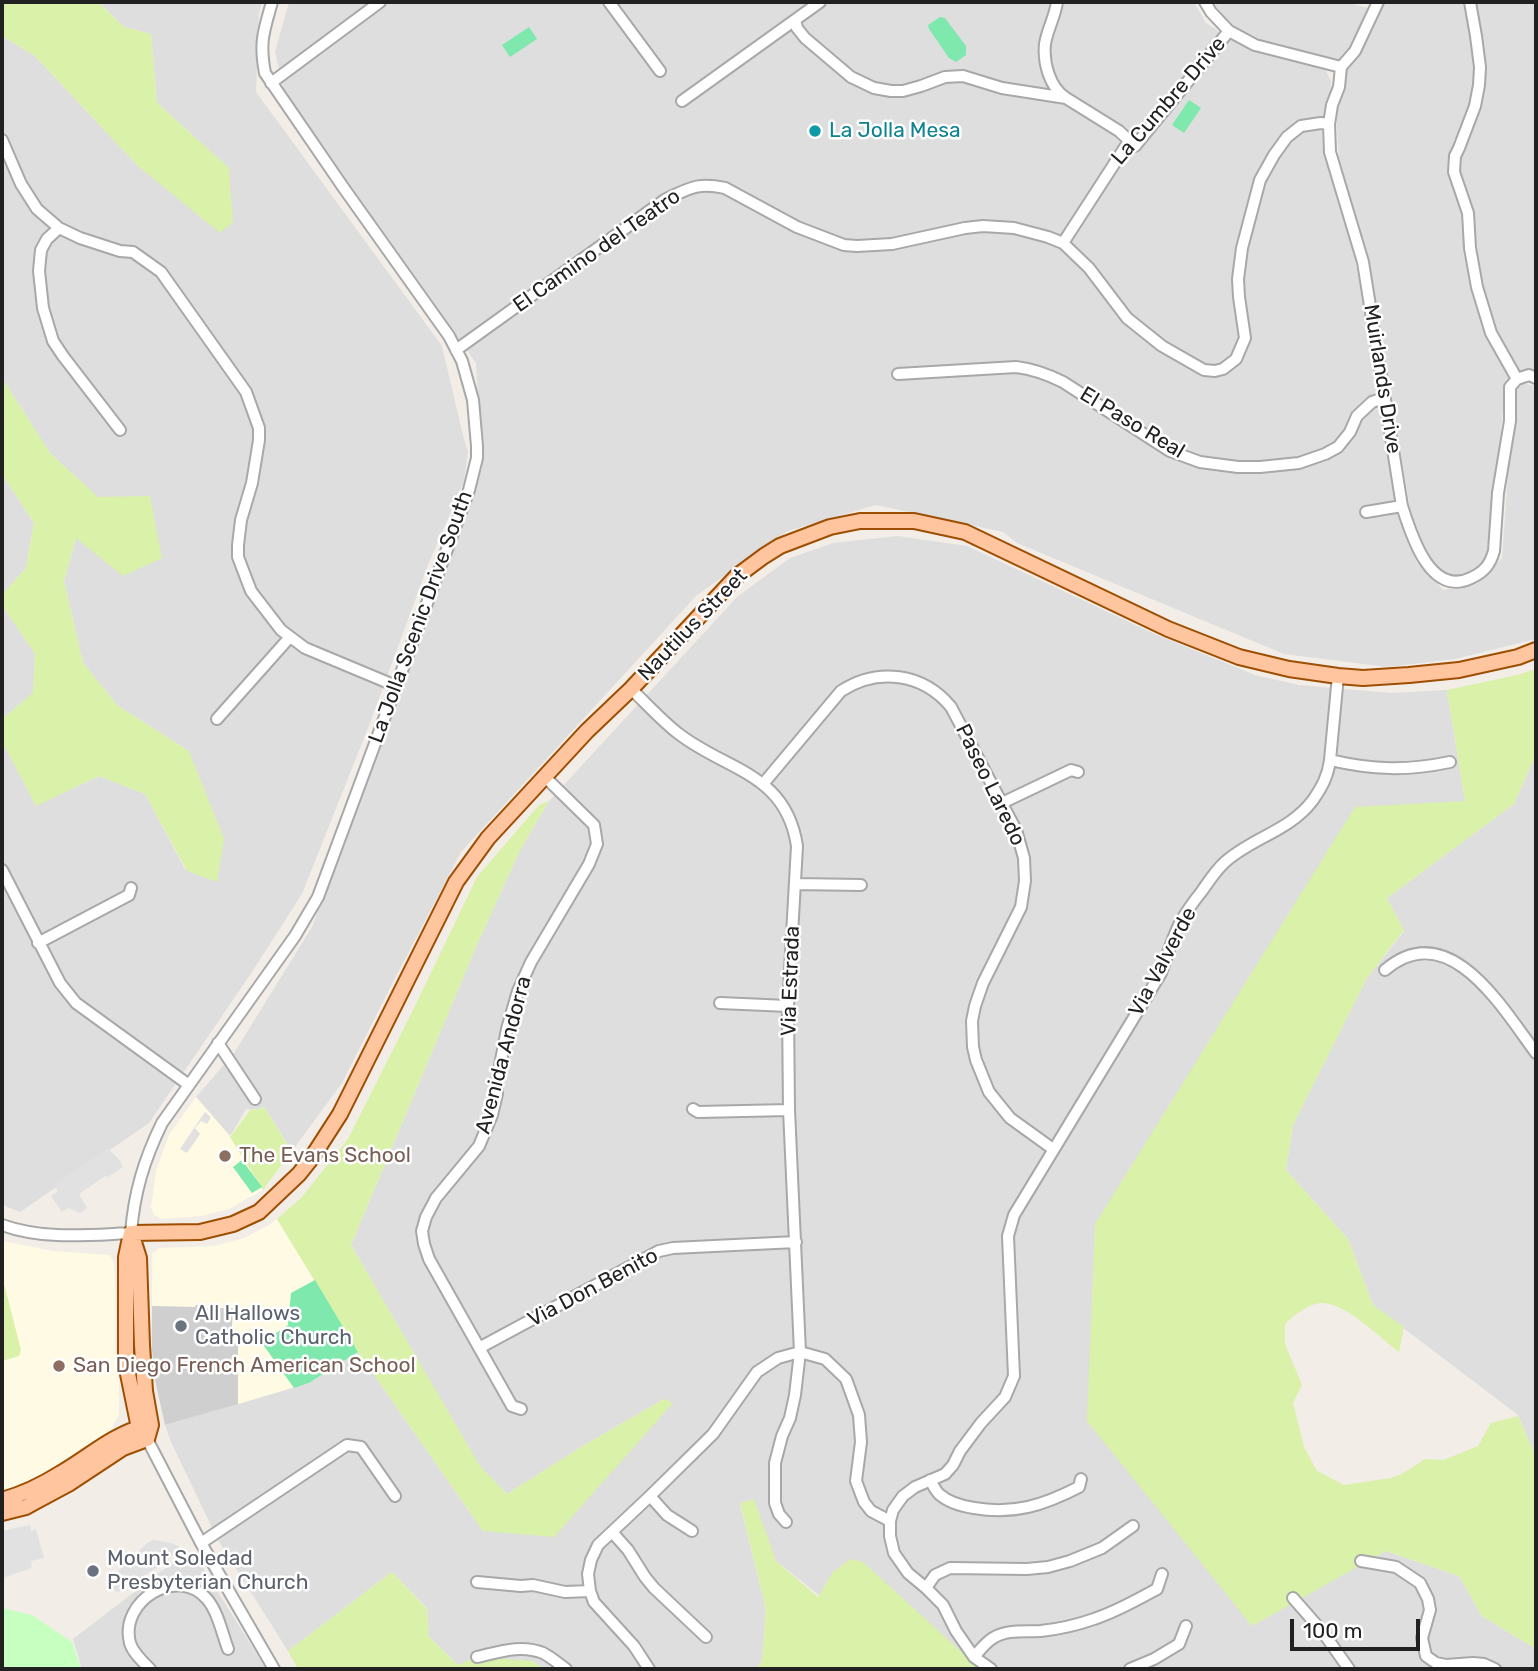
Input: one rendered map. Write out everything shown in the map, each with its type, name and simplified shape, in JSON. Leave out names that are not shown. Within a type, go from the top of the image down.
[{"type":"main road","name":"Nautilus Street","points":[[131,1233],[200,1231],[233,1224],[259,1212],[299,1174],[340,1114],[456,882],[488,838],[737,576],[780,546],[830,527],[860,521],[914,521],[965,532],[1168,629],[1239,657],[1289,669],[1338,676],[1409,675],[1459,670],[1518,657],[1536,650]]},
{"type":"main road","name":"La Jolla Scenic Drive South","points":[[131,1233],[139,1258],[146,1430]]},
{"type":"main road","points":[[2,1500],[22,1494],[62,1473],[120,1434],[146,1430]]},
{"type":"main road","points":[[2,1513],[26,1507],[70,1483],[146,1430]]},
{"type":"street","name":"La Jolla Scenic Drive South","points":[[131,1233],[141,1172],[162,1124],[295,936],[318,897],[469,490],[477,458],[473,400],[462,361],[449,336],[265,73],[261,51],[262,37],[272,2]]},
{"type":"street","points":[[271,83],[380,2]]},
{"type":"street","points":[[610,2],[660,71]]},
{"type":"street","points":[[682,100],[820,2]]},
{"type":"street","points":[[1057,2],[1045,45],[1048,74],[1059,93],[1119,131],[1129,141]]},
{"type":"street","points":[[1205,2],[1229,31],[1255,45],[1341,67],[1355,51],[1378,2]]},
{"type":"street","points":[[1470,2],[1480,67],[1479,85],[1475,106],[1455,156],[1454,172],[1468,213],[1470,248],[1477,287],[1491,332],[1517,379],[1529,374],[1536,378]]},
{"type":"street","points":[[795,20],[797,28],[805,38],[851,77],[874,88],[903,90],[945,77],[963,76],[1002,88],[1066,98]]},
{"type":"street","name":"La Cumbre Drive","points":[[1063,243],[1129,141],[1135,146],[1229,31]]},
{"type":"street","name":"Muirlands Drive","points":[[1341,67],[1339,87],[1329,124],[1330,152],[1363,262],[1402,506],[1413,539],[1432,572],[1449,581],[1463,582],[1483,572],[1491,560],[1510,421],[1510,387],[1517,379]]},
{"type":"street","name":"El Camino del Teatro","points":[[456,350],[666,199],[695,185],[725,188],[797,227],[857,246],[892,244],[982,226],[1014,228],[1048,237],[1063,243],[1089,268],[1127,318],[1153,339],[1204,370],[1216,371],[1236,359],[1245,338],[1238,279],[1242,248],[1260,180],[1287,136],[1301,126],[1329,124]]},
{"type":"street","points":[[2,140],[21,184],[37,209],[59,228],[90,241],[133,253],[161,272],[246,392],[259,428],[260,440],[252,483],[241,520],[238,545],[238,557],[251,591],[281,630],[305,648],[396,686]]},
{"type":"street","points":[[59,228],[47,239],[41,250],[39,271],[43,308],[54,341],[63,356],[120,430]]},
{"type":"street","name":"El Paso Real","points":[[898,374],[1016,367],[1028,369],[1063,382],[1170,451],[1200,462],[1238,467],[1299,463],[1325,454],[1338,447],[1350,432],[1357,416],[1372,402],[1384,398]]},
{"type":"street","points":[[1366,512],[1402,506]]},
{"type":"street","points":[[217,719],[290,637]]},
{"type":"street","name":"Paseo Laredo","points":[[763,783],[841,691],[864,679],[892,676],[910,679],[943,697],[951,707],[1016,830],[1024,858],[1025,881],[1021,907],[983,983],[975,1006],[972,1021],[976,1060],[989,1092],[1010,1118],[1054,1149]]},
{"type":"street","name":"Via Valverde","points":[[890,1521],[893,1510],[903,1496],[915,1487],[945,1474],[981,1423],[1005,1398],[1014,1376],[1008,1236],[1014,1215],[1161,973],[1181,920],[1213,875],[1242,849],[1292,822],[1305,811],[1323,785],[1330,760],[1338,676]]},
{"type":"street","name":"Via Estrada","points":[[631,689],[679,734],[735,765],[774,793],[787,815],[797,846],[788,1006],[789,1110],[800,1352],[790,1418],[775,1463],[775,1503],[786,1522]]},
{"type":"street","points":[[1330,760],[1361,767],[1390,769],[1450,762]]},
{"type":"street","points":[[1002,803],[1072,770],[1078,772]]},
{"type":"street","name":"Avenida Andorra","points":[[521,1409],[512,1406],[429,1259],[422,1231],[436,1198],[479,1146],[498,1094],[507,1028],[518,991],[531,962],[589,864],[597,844],[594,825],[545,777]]},
{"type":"street","points":[[2,870],[60,983],[76,1003],[189,1085]]},
{"type":"street","points":[[795,884],[861,885]]},
{"type":"street","points":[[38,943],[129,895],[131,888]]},
{"type":"street","points":[[1385,971],[1395,961],[1406,956],[1420,953],[1443,956],[1469,971],[1489,991],[1536,1053]]},
{"type":"street","points":[[720,1003],[788,1006]]},
{"type":"street","points":[[218,1044],[255,1099]]},
{"type":"street","points":[[693,1109],[698,1112],[789,1110]]},
{"type":"street","points":[[2,1225],[17,1231],[50,1236],[131,1233]]},
{"type":"street","name":"Via Don Benito","points":[[479,1348],[659,1251],[796,1242]]},
{"type":"street","points":[[649,1669],[634,1646],[594,1602],[588,1574],[590,1560],[598,1545],[713,1434],[757,1372],[778,1358],[800,1352],[825,1359],[846,1379],[859,1415],[862,1442],[856,1481],[864,1502],[871,1511],[890,1521],[894,1553],[908,1573],[943,1605],[956,1631],[974,1657],[991,1669]]},
{"type":"street","name":"La Jolla Scenic Drive South","points":[[146,1430],[151,1449],[274,1669]]},
{"type":"street","points":[[201,1542],[346,1446],[361,1447],[395,1496]]},
{"type":"street","points":[[930,1480],[939,1494],[958,1506],[1002,1511],[1054,1500],[1079,1488],[1081,1479]]},
{"type":"street","points":[[650,1496],[667,1515],[692,1531]]},
{"type":"street","points":[[926,1588],[935,1575],[950,1568],[1027,1569],[1070,1561],[1102,1548],[1133,1526]]},
{"type":"street","points":[[612,1532],[628,1549],[654,1588],[706,1637]]},
{"type":"street","points":[[1361,1561],[1396,1567],[1420,1583],[1430,1610],[1422,1638],[1426,1656],[1436,1663],[1446,1665],[1473,1663],[1495,1669]]},
{"type":"street","points":[[974,1657],[994,1637],[1008,1632],[1064,1627],[1093,1620],[1120,1609],[1157,1589],[1162,1574]]},
{"type":"street","points":[[477,1582],[533,1585],[565,1592],[590,1591]]},
{"type":"street","points":[[150,1669],[130,1643],[130,1622],[134,1610],[148,1595],[167,1586],[178,1585],[194,1589],[206,1598],[218,1620],[228,1649]]},
{"type":"street","points":[[206,1598],[227,1587]]},
{"type":"street","points":[[1293,1598],[1322,1631],[1349,1669]]},
{"type":"street","points":[[1130,1669],[1154,1659],[1178,1644],[1186,1626]]},
{"type":"street","points":[[477,1657],[523,1648],[544,1654],[566,1669]]},
{"type":"shaded area","points":[[98,2],[262,2],[259,13],[256,92],[442,346],[468,452],[464,481],[428,565],[370,723],[302,894],[149,1123],[20,1212],[2,1205],[2,741],[36,805],[100,776],[145,794],[186,871],[189,751],[118,706],[83,663],[64,581],[76,538],[98,498],[50,453],[2,378],[2,36],[35,56],[138,166],[229,168],[157,103],[151,34],[124,27]]},
{"type":"shaded area","points":[[289,2],[1194,2],[1206,23],[1240,44],[1318,65],[1326,71],[1331,81],[1322,136],[1347,218],[1397,514],[1417,563],[1443,590],[1478,583],[1502,558],[1514,392],[1520,383],[1536,386],[1536,639],[1455,659],[1387,667],[1284,654],[1017,543],[1003,532],[876,505],[788,531],[697,595],[461,852],[342,1083],[292,1151],[264,1108],[246,1109],[230,1137],[196,1097],[234,1053],[312,927],[482,469],[476,363],[285,94],[275,52]]},
{"type":"shaded area","points":[[1212,2],[1346,2],[1368,8],[1371,2],[1536,2],[1536,374],[1527,369],[1506,380],[1488,561],[1477,572],[1452,578],[1429,560],[1418,537],[1410,508],[1367,255],[1340,171],[1336,117],[1347,72],[1339,59],[1247,37],[1226,19]]},
{"type":"shaded area","points":[[2,474],[34,523],[26,568],[2,595]]},
{"type":"shaded area","points":[[897,536],[967,546],[1157,635],[1255,675],[1299,685],[1391,693],[1447,690],[1465,801],[1095,1224],[1340,1575],[1386,1551],[1459,1576],[1482,1616],[1536,1649],[1536,1669],[980,1669],[851,1559],[834,1572],[820,1596],[776,1561],[740,1504],[766,1609],[762,1661],[756,1669],[545,1669],[532,1661],[458,1665],[429,1637],[427,1608],[392,1572],[288,1651],[218,1540],[165,1425],[309,1383],[358,1352],[483,1531],[673,1403],[664,1399],[507,1494],[480,1467],[351,1245],[476,947],[520,850],[549,801],[737,597],[790,558],[833,543]]},
{"type":"shaded area","points":[[2,605],[35,654],[33,693],[2,719]]},
{"type":"shaded area","points":[[1536,754],[1536,1458],[1518,1415],[1373,1305],[1348,1239],[1286,1170],[1293,1125],[1367,978],[1404,931],[1387,898],[1514,804]]},
{"type":"shaded area","name":"The Evans School","points":[[196,1097],[230,1136],[251,1109],[264,1107],[292,1151],[263,1190],[229,1209],[201,1216],[162,1219],[154,1215],[151,1207],[156,1171],[169,1135]]},
{"type":"shaded area","points":[[205,1112],[211,1117],[207,1124],[201,1121],[195,1128],[200,1134],[187,1153],[180,1149]]},
{"type":"shaded area","points":[[108,1148],[123,1167],[79,1194],[87,1208],[80,1213],[68,1208],[62,1212],[51,1196],[58,1191],[54,1185]]},
{"type":"shaded area","points":[[277,1219],[358,1352],[309,1383],[238,1404],[238,1345],[231,1343],[205,1305],[152,1306],[152,1254],[159,1248],[215,1246],[244,1238]]},
{"type":"shaded area","name":"San Diego French American School","points":[[2,1241],[54,1251],[110,1255],[114,1263],[119,1414],[109,1434],[91,1447],[52,1474],[2,1498]]},
{"type":"shaded area","points":[[206,1305],[206,1308],[233,1308],[231,1342],[238,1344],[238,1404],[165,1425],[155,1380],[152,1306]]},
{"type":"shaded area","points":[[30,1525],[31,1531],[36,1529],[44,1558],[31,1561],[32,1568],[2,1578],[2,1531]]},
{"type":"shaded area","points":[[153,1540],[180,1547],[166,1562],[117,1593],[108,1581]]},
{"type":"shaded area","points":[[195,1555],[266,1669],[82,1669],[73,1639],[167,1567]]},
{"type":"green space","points":[[2,2],[98,2],[124,27],[151,34],[157,103],[229,168],[233,222],[220,233],[138,166],[35,56],[2,36]]},
{"type":"green space","points":[[940,17],[945,18],[966,46],[966,55],[956,62],[949,58],[929,29],[928,25]]},
{"type":"green space","points":[[529,27],[537,39],[510,57],[502,45]]},
{"type":"green space","points":[[1189,100],[1201,108],[1184,133],[1172,125]]},
{"type":"green space","points":[[2,378],[50,453],[98,497],[150,496],[162,558],[123,576],[76,538],[64,581],[83,663],[118,706],[189,751],[224,839],[217,882],[187,871],[145,794],[99,776],[36,806],[2,741],[2,719],[33,693],[35,654],[2,605],[2,595],[26,568],[34,523],[2,474]]},
{"type":"green space","points":[[1536,669],[1536,754],[1514,804],[1387,898],[1404,930],[1367,978],[1293,1125],[1286,1170],[1348,1239],[1373,1305],[1404,1327],[1399,1352],[1353,1316],[1334,1305],[1324,1303],[1308,1307],[1285,1324],[1285,1344],[1302,1385],[1293,1403],[1304,1447],[1317,1471],[1344,1485],[1391,1478],[1425,1459],[1444,1460],[1478,1446],[1491,1423],[1518,1416],[1536,1457],[1536,1649],[1482,1616],[1459,1576],[1386,1551],[1252,1626],[1087,1421],[1095,1224],[1355,807],[1465,801],[1447,690]]},
{"type":"green space","points":[[549,801],[520,850],[476,947],[351,1245],[480,1466],[507,1494],[664,1399],[673,1403],[554,1537],[483,1531],[358,1352],[277,1219],[301,1198],[348,1139],[477,877],[539,805]]},
{"type":"green space","points":[[264,1107],[292,1151],[263,1190],[230,1137],[251,1109]]},
{"type":"green space","points":[[242,1160],[262,1187],[252,1193],[233,1167]]},
{"type":"green space","points":[[2,1276],[21,1350],[19,1356],[2,1361]]},
{"type":"green space","points":[[315,1280],[358,1352],[309,1383],[294,1388],[262,1343],[288,1325],[291,1293]]},
{"type":"green space","points":[[754,1499],[776,1561],[818,1597],[833,1572],[851,1559],[863,1562],[980,1669],[756,1669],[762,1661],[766,1609],[740,1503]]},
{"type":"green space","points":[[392,1572],[427,1609],[429,1637],[458,1665],[477,1657],[532,1661],[545,1669],[298,1669],[288,1651]]},
{"type":"green space","points":[[2,1608],[32,1615],[72,1642],[81,1669],[2,1669]]},
{"type":"place","name":"La Jolla Mesa","points":[[815,131]]},
{"type":"place","name":"The Evans School","points":[[225,1156]]},
{"type":"place","name":"All Hallows Catholic Church","points":[[181,1326]]},
{"type":"place","name":"San Diego French American School","points":[[59,1366]]},
{"type":"place","name":"Mount Soledad Presbyterian Church","points":[[93,1571]]}]
